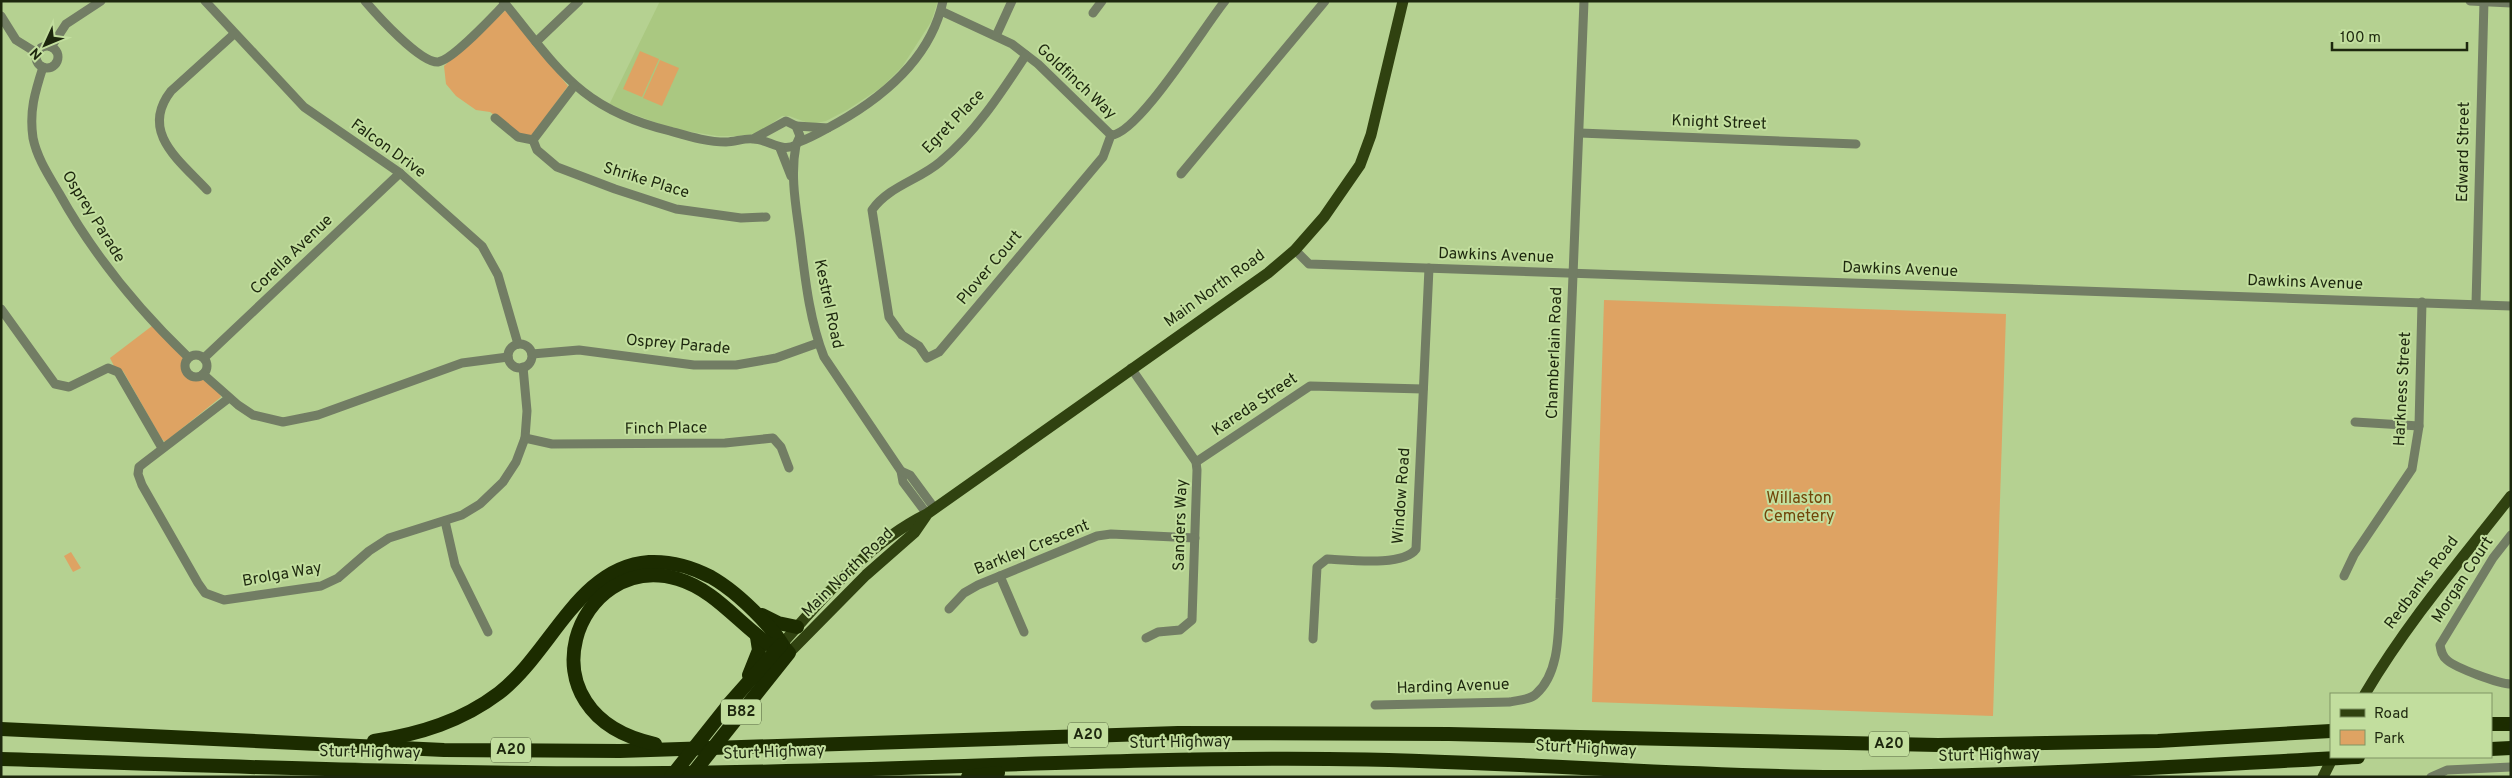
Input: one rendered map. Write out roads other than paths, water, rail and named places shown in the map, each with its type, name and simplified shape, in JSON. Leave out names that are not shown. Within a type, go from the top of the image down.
[{"type":"highway","points":[[341,746],[416,734],[450,722],[476,709],[500,692],[525,670],[592,586],[609,574],[626,566],[657,562],[689,568],[721,584],[770,620],[797,627]]},
{"type":"highway","points":[[681,748],[626,736],[604,724],[589,708],[575,678],[573,658],[577,635],[589,610],[604,595],[620,584],[638,578],[666,577],[698,587],[758,637],[770,645],[785,649]]},
{"type":"highway","points":[[749,606],[776,634],[785,649]]},
{"type":"highway","points":[[729,704],[754,667],[759,650],[758,637]]},
{"type":"highway","name":"B82","points":[[665,775],[729,704],[785,649]]},
{"type":"highway","name":"B82","points":[[690,777],[785,649]]},
{"type":"highway","points":[[2492,724],[2511,724]]},
{"type":"highway","name":"Sturt Highway","points":[[1,729],[341,746],[620,751],[727,746],[1178,733],[1458,734],[1830,744],[2037,745],[2158,741],[2330,731]]},
{"type":"highway","points":[[2492,749],[2511,748]]},
{"type":"highway","name":"Sturt Highway","points":[[1,759],[370,771],[665,775],[1068,763],[1330,759],[1493,762],[1701,773],[1839,777],[2024,773],[2339,758]]},
{"type":"highway","points":[[968,777],[1068,763]]},
{"type":"highway","points":[[2113,777],[2188,766]]},
{"type":"highway","points":[[370,771],[399,777]]},
{"type":"main road","name":"Main North Road","points":[[785,649],[797,627],[835,585],[908,523],[931,512],[1268,272],[1295,250],[1340,196],[1368,148],[1403,1]]},
{"type":"main road","name":"Redbanks Road","points":[[2366,693],[2383,664],[2433,592],[2509,500]]},
{"type":"main road","name":"Main North Road","points":[[785,649],[866,574],[915,532],[931,512]]},
{"type":"main road","points":[[2323,777],[2332,758]]},
{"type":"street","points":[[51,47],[66,24],[101,1]]},
{"type":"street","name":"Falcon Drive","points":[[205,1],[234,34],[304,106],[400,172],[489,254],[498,274],[518,344]]},
{"type":"street","points":[[365,1],[388,27],[421,54],[431,61],[438,62],[451,56],[504,3],[574,86],[611,111],[651,127],[708,140],[726,142],[753,138],[786,121],[796,126],[828,128]]},
{"type":"street","points":[[536,42],[579,1]]},
{"type":"street","points":[[753,138],[786,149],[866,107],[892,86],[931,37],[943,1]]},
{"type":"street","points":[[996,36],[1012,1]]},
{"type":"street","points":[[1092,13],[1102,1]]},
{"type":"street","name":"Goldfinch Way","points":[[941,11],[1012,44],[1026,54],[1111,135],[1118,135],[1168,81],[1225,1]]},
{"type":"street","points":[[1181,174],[1325,1]]},
{"type":"street","name":"Chamberlain Road","points":[[1531,698],[1537,694],[1548,678],[1555,657],[1564,523],[1572,273],[1580,133],[1584,1]]},
{"type":"street","points":[[2470,1],[2511,3]]},
{"type":"street","name":"Edward Street","points":[[2476,304],[2484,2]]},
{"type":"street","points":[[1,16],[16,40],[36,53],[37,61],[43,67],[50,67],[56,61],[56,53],[51,47]]},
{"type":"street","points":[[207,190],[166,146],[159,127],[159,117],[165,99],[171,91],[234,34]]},
{"type":"street","points":[[36,53],[43,47],[51,47]]},
{"type":"street","name":"Egret Place","points":[[886,306],[872,210],[880,200],[940,162],[989,111],[1026,54]]},
{"type":"street","name":"Osprey Parade","points":[[43,67],[32,100],[34,139],[41,161],[82,233],[116,281],[144,314],[188,357]]},
{"type":"street","points":[[495,118],[518,137],[533,140],[574,86]]},
{"type":"street","points":[[777,125],[772,135],[778,146]]},
{"type":"street","points":[[796,126],[800,136],[797,144]]},
{"type":"street","name":"Knight Street","points":[[1580,133],[1856,144]]},
{"type":"street","name":"Plover Court","points":[[886,306],[889,317],[902,335],[919,346],[927,358],[934,357],[1103,157],[1111,135]]},
{"type":"street","name":"Shrike Place","points":[[533,140],[537,150],[557,167],[615,189],[676,209],[741,218],[766,217]]},
{"type":"street","name":"Kestrel Road","points":[[797,144],[792,162],[793,181],[805,277],[818,343],[824,357],[901,471],[903,482],[931,512]]},
{"type":"street","name":"Kestrel Road","points":[[778,146],[793,181]]},
{"type":"street","name":"Corella Avenue","points":[[204,358],[400,172]]},
{"type":"street","name":"Dawkins Avenue","points":[[1295,250],[1309,264],[2511,306]]},
{"type":"street","name":"Window Road","points":[[1314,639],[1317,567],[1322,562],[1327,560],[1393,560],[1407,558],[1416,549],[1429,268]]},
{"type":"street","name":"Harkness Street","points":[[2344,576],[2354,555],[2412,469],[2419,426],[2422,302]]},
{"type":"street","points":[[1,308],[56,384],[69,387],[108,368],[118,372],[162,448]]},
{"type":"street","name":"Osprey Parade","points":[[532,354],[579,350],[694,364],[736,365],[776,358],[818,343]]},
{"type":"street","points":[[518,344],[525,344],[530,348],[532,354],[528,365],[523,367],[516,367],[511,363],[508,356],[509,351],[518,344]]},
{"type":"street","points":[[196,355],[204,358],[207,368],[204,374],[195,378],[187,374],[184,365],[188,357],[196,355]]},
{"type":"street","points":[[204,374],[229,398],[253,415],[283,422],[318,415],[462,363],[508,356]]},
{"type":"street","name":"Brolga Way","points":[[229,398],[139,467],[139,479],[198,583],[205,593],[220,600],[327,584],[389,538],[462,515],[493,494],[516,462],[525,438],[527,411],[523,367]]},
{"type":"street","name":"Sanders Way","points":[[1132,368],[1196,462],[1192,620],[1180,630],[1158,632],[1146,638]]},
{"type":"street","name":"Kareda Street","points":[[1196,462],[1310,386],[1423,390]]},
{"type":"street","points":[[2355,422],[2419,426]]},
{"type":"street","name":"Finch Place","points":[[525,438],[552,444],[725,443],[773,438],[781,447],[789,468]]},
{"type":"street","points":[[445,521],[455,566],[488,632]]},
{"type":"street","name":"Barkley Crescent","points":[[949,609],[964,593],[1097,536],[1111,534],[1195,538]]},
{"type":"street","name":"Morgan Court","points":[[2511,535],[2493,558],[2440,645],[2441,652],[2448,661],[2497,682],[2511,684]]},
{"type":"street","points":[[1000,576],[1024,632]]},
{"type":"street","name":"Harding Avenue","points":[[1375,705],[1510,702],[1531,698]]},
{"type":"street","points":[[2432,777],[2447,770],[2511,767]]},
{"type":"park label","name":"Willaston Cemetery","points":[[1799,508]]}]
